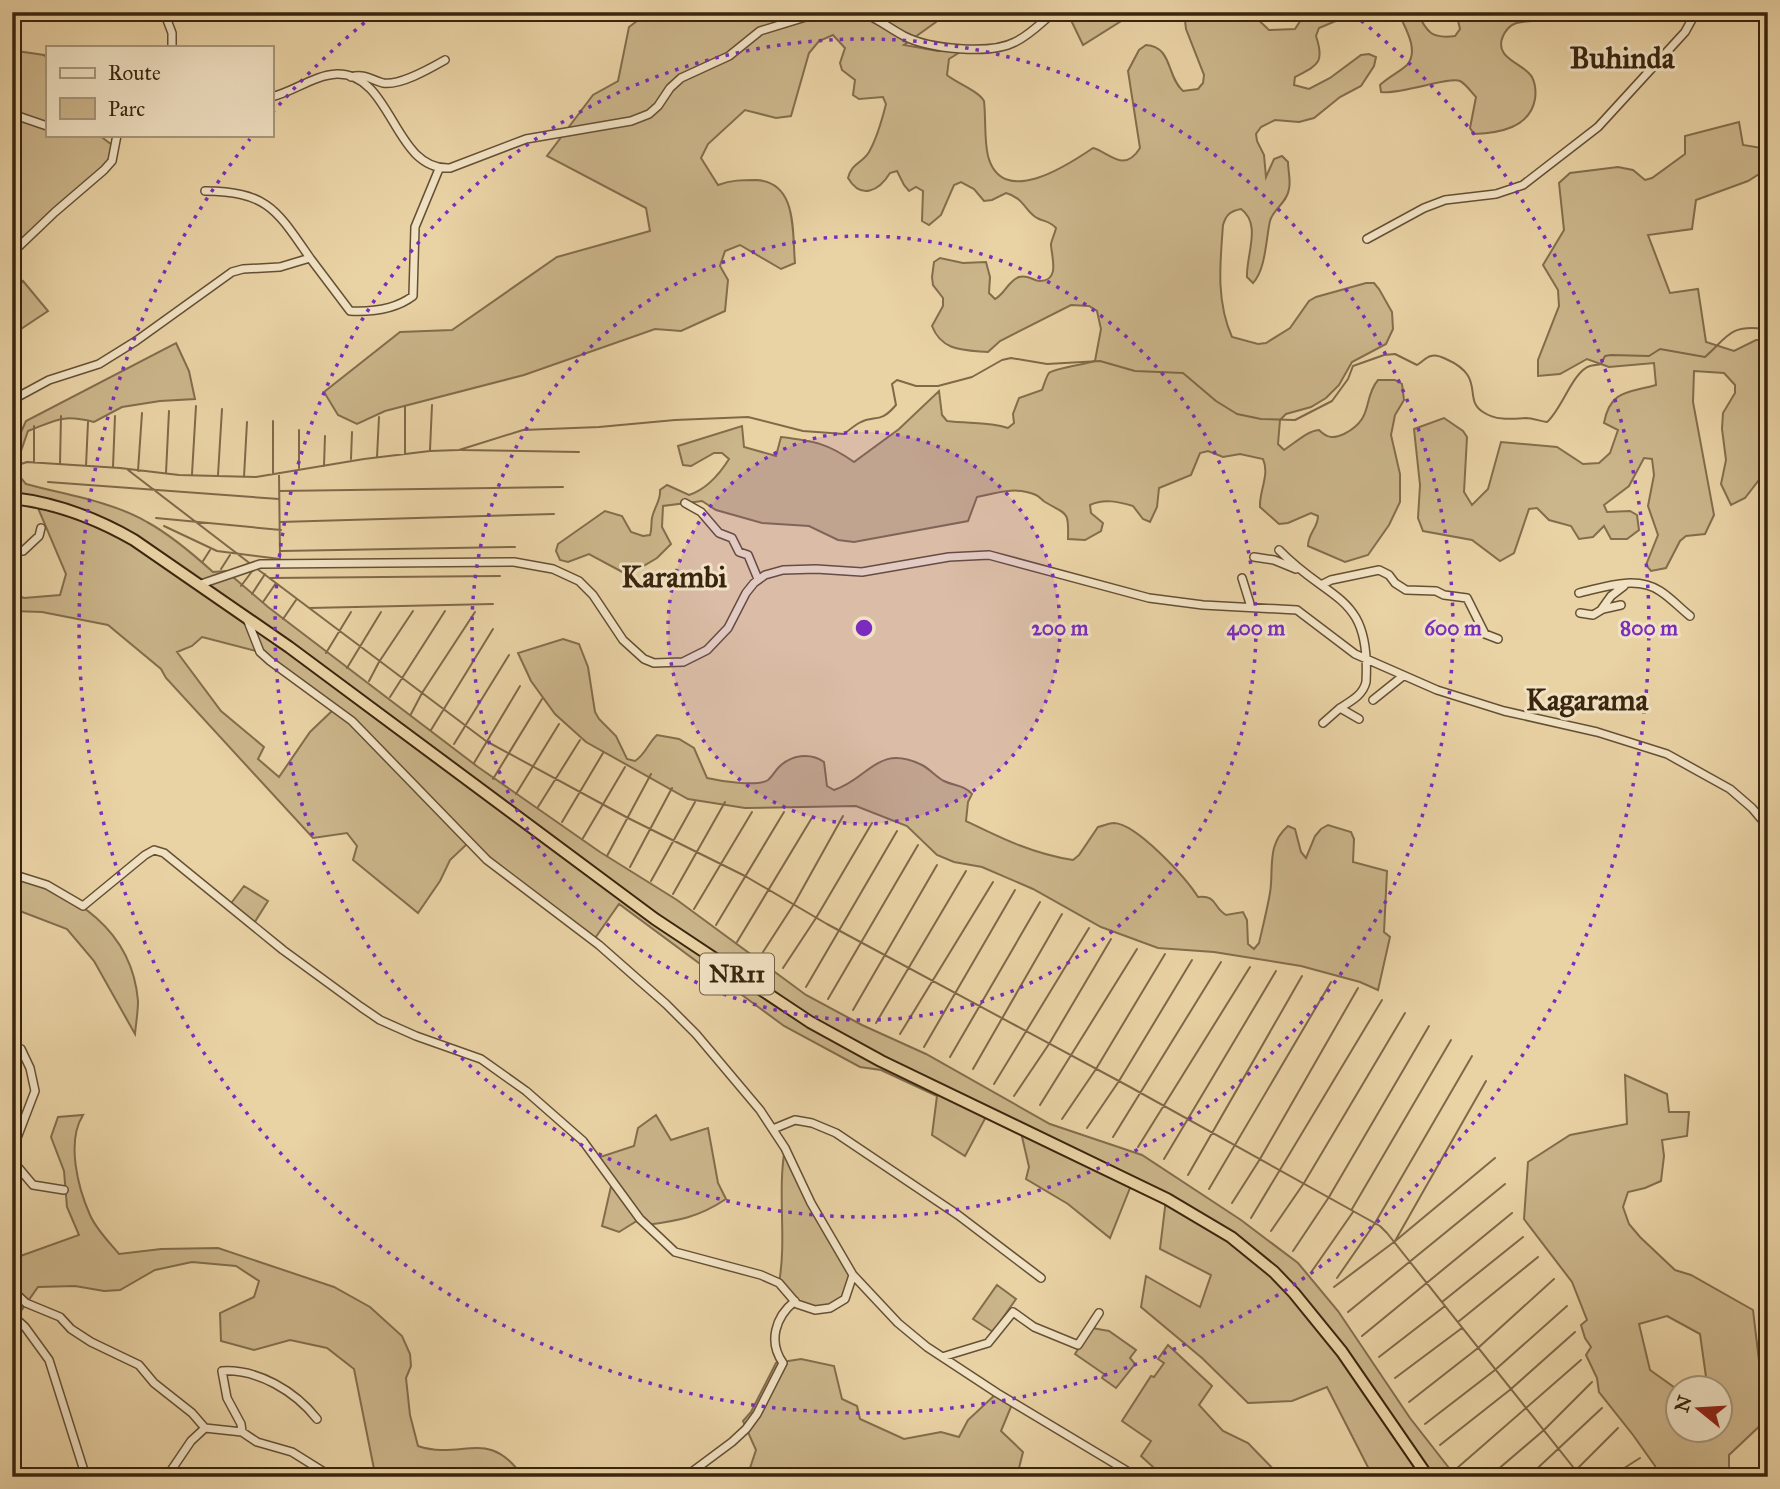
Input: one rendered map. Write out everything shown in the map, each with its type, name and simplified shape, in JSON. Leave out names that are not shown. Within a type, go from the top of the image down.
[{"type":"highway","name":"NR11","points":[[12,498],[71,510],[110,526],[201,584],[422,744],[569,858],[810,1022],[881,1061],[1178,1205],[1231,1237],[1274,1272],[1294,1293],[1342,1352],[1428,1477]]},
{"type":"street","points":[[164,12],[172,33],[173,46]]},
{"type":"street","points":[[273,96],[294,90],[317,78],[338,74],[351,77],[373,91],[412,151],[427,164],[439,169],[450,168],[526,139],[632,121],[649,114],[659,106],[670,88],[681,78],[729,56],[760,31],[822,12]]},
{"type":"street","points":[[861,12],[903,36],[940,47],[965,49],[1013,44],[1054,12]]},
{"type":"street","points":[[1367,239],[1424,208],[1445,200],[1496,194],[1523,185],[1598,127],[1685,32],[1696,12]]},
{"type":"street","points":[[351,77],[362,75],[388,83],[422,73],[445,61]]},
{"type":"street","points":[[12,114],[46,126]]},
{"type":"street","points":[[12,253],[104,170],[112,161],[117,136]]},
{"type":"street","points":[[205,191],[240,193],[280,215],[322,271],[346,309],[367,312],[405,302],[413,296],[415,227],[439,169]]},
{"type":"street","points":[[12,400],[48,380],[99,365],[232,272],[280,267],[310,258]]},
{"type":"street","points":[[685,503],[701,512],[719,533],[732,538],[739,552],[748,555],[758,579]]},
{"type":"street","points":[[12,551],[23,551],[39,536],[41,528]]},
{"type":"street","points":[[1279,550],[1303,572]]},
{"type":"street","points":[[201,584],[259,565],[514,562],[553,569],[572,577],[588,590],[616,633],[635,652],[654,663],[668,663],[683,662],[707,650],[728,628],[746,593],[758,579],[783,570],[862,572],[949,557],[989,555],[1149,598],[1203,605],[1297,610],[1367,660],[1437,690],[1504,711],[1597,732],[1667,754],[1730,789],[1752,808],[1768,827]]},
{"type":"street","points":[[1254,557],[1274,560],[1303,572],[1331,590],[1359,618],[1367,660],[1365,687],[1324,723]]},
{"type":"street","points":[[1323,584],[1379,570],[1406,590],[1436,591],[1444,595],[1468,598],[1485,634],[1498,639]]},
{"type":"street","points":[[1242,578],[1251,607]]},
{"type":"street","points":[[1580,613],[1593,615],[1601,610],[1621,587],[1633,583]]},
{"type":"street","points":[[1579,593],[1633,583],[1660,591],[1690,616]]},
{"type":"street","points":[[1601,610],[1621,605]]},
{"type":"street","points":[[247,619],[260,652],[352,721],[487,860],[599,945],[666,1004],[735,1078],[774,1129],[816,1214],[853,1275],[898,1323],[942,1357],[1137,1477]]},
{"type":"street","points":[[1374,700],[1403,676]]},
{"type":"street","points":[[1340,708],[1359,719]]},
{"type":"street","points":[[12,874],[47,885],[83,906],[145,855],[154,850],[164,853],[283,950],[360,1007],[416,1037],[481,1059],[526,1091],[583,1141],[640,1219],[674,1252],[761,1275],[779,1283],[795,1301],[815,1310],[830,1308],[845,1299],[853,1275]]},
{"type":"street","points":[[12,1151],[35,1091],[30,1068],[21,1049]]},
{"type":"street","points":[[774,1129],[795,1120],[812,1123],[836,1133],[958,1215],[1041,1278]]},
{"type":"street","points":[[12,1160],[33,1185],[64,1190]]},
{"type":"street","points":[[12,1290],[26,1303],[60,1317],[71,1329],[91,1342],[139,1365],[154,1383],[192,1413],[205,1429]]},
{"type":"street","points":[[685,1477],[732,1442],[757,1414],[783,1363],[776,1354],[774,1344],[780,1318],[785,1309],[795,1301]]},
{"type":"street","points":[[942,1357],[988,1343],[1013,1312],[1034,1327],[1078,1345],[1099,1313]]},
{"type":"street","points":[[12,1315],[25,1327],[49,1360],[86,1477]]},
{"type":"street","points":[[242,1432],[241,1424],[227,1398],[222,1371],[233,1370],[256,1375],[295,1396],[317,1419]]},
{"type":"street","points":[[168,1475],[191,1441],[205,1429],[242,1432],[257,1442],[292,1452],[332,1477]]},
{"type":"green space","points":[[649,12],[936,12],[936,22],[904,45],[938,51],[965,49],[949,59],[947,75],[978,94],[984,101],[988,156],[996,172],[1007,179],[1021,181],[1052,172],[1093,148],[1116,159],[1128,160],[1134,156],[1140,148],[1128,71],[1139,50],[1146,45],[1161,51],[1183,91],[1198,89],[1203,83],[1204,75],[1186,29],[1184,12],[1250,12],[1269,30],[1295,29],[1306,12],[1357,12],[1319,28],[1316,36],[1320,52],[1318,62],[1295,77],[1294,85],[1309,89],[1330,78],[1361,55],[1376,57],[1374,66],[1361,86],[1340,97],[1314,118],[1299,122],[1275,120],[1261,127],[1256,134],[1264,155],[1266,177],[1274,159],[1282,156],[1288,162],[1289,189],[1286,198],[1272,217],[1261,270],[1253,283],[1247,277],[1252,240],[1251,223],[1241,209],[1227,216],[1223,225],[1220,282],[1223,310],[1232,337],[1258,344],[1266,343],[1290,328],[1309,301],[1316,297],[1366,283],[1374,283],[1392,312],[1393,329],[1386,344],[1352,362],[1339,385],[1326,398],[1311,407],[1286,414],[1280,420],[1278,444],[1284,450],[1306,435],[1319,430],[1330,437],[1340,436],[1360,421],[1378,380],[1395,380],[1402,384],[1404,400],[1395,415],[1391,435],[1400,474],[1400,502],[1389,525],[1368,555],[1345,562],[1308,546],[1318,516],[1311,513],[1279,524],[1260,507],[1265,477],[1263,459],[1240,454],[1223,457],[1208,451],[1200,453],[1191,475],[1159,488],[1157,507],[1150,522],[1143,519],[1133,506],[1106,501],[1090,505],[1091,513],[1103,523],[1101,531],[1085,540],[1068,539],[1065,514],[1036,495],[1021,491],[977,497],[968,521],[854,542],[838,540],[809,526],[762,523],[716,510],[702,501],[663,506],[662,527],[671,544],[657,558],[628,575],[589,554],[568,562],[560,560],[556,551],[558,544],[605,511],[622,516],[631,532],[650,535],[660,490],[667,485],[689,495],[712,481],[729,459],[722,453],[714,453],[691,466],[683,465],[678,446],[742,426],[744,447],[776,456],[781,437],[793,438],[828,447],[854,462],[899,429],[939,391],[942,415],[947,421],[1008,428],[1014,423],[1013,414],[1019,398],[1042,390],[1049,373],[1095,361],[1101,329],[1097,311],[1089,306],[1071,305],[1000,341],[988,352],[955,348],[936,334],[932,326],[943,306],[943,298],[933,285],[934,262],[940,258],[963,263],[986,262],[990,277],[989,293],[995,299],[1019,277],[1025,276],[1040,281],[1051,277],[1051,244],[1056,228],[1033,215],[1012,195],[1006,193],[984,201],[974,189],[961,182],[954,185],[941,215],[929,225],[922,221],[923,191],[916,187],[909,191],[897,171],[890,173],[881,184],[870,190],[864,191],[853,185],[848,178],[850,173],[872,147],[886,104],[883,97],[859,99],[853,95],[855,80],[842,70],[840,63],[845,48],[833,35],[819,41],[809,53],[791,116],[776,118],[745,110],[708,144],[701,158],[718,185],[756,180],[770,183],[779,189],[790,211],[795,263],[781,269],[740,245],[725,251],[720,266],[728,280],[725,311],[681,331],[655,329],[524,375],[385,411],[357,424],[338,415],[324,392],[400,332],[452,330],[557,257],[650,231],[646,208],[547,156],[593,95],[618,81],[629,27]]},
{"type":"green space","points":[[1067,12],[1130,12],[1126,18],[1083,45]]},
{"type":"green space","points":[[1398,12],[1417,12],[1427,30],[1447,37],[1455,36],[1460,29],[1456,12],[1554,12],[1540,20],[1514,24],[1503,36],[1502,50],[1528,72],[1534,82],[1535,99],[1527,117],[1503,130],[1474,134],[1470,128],[1476,97],[1460,81],[1381,92],[1380,85],[1411,59],[1410,38]]},
{"type":"green space","points":[[17,51],[46,57],[46,136],[100,136],[116,148],[112,161],[12,253],[12,53]]},
{"type":"green space","points":[[1739,122],[1743,145],[1768,149],[1767,169],[1748,181],[1696,200],[1692,229],[1648,235],[1670,293],[1698,289],[1706,342],[1734,351],[1756,340],[1768,340],[1768,479],[1759,480],[1745,498],[1731,505],[1721,484],[1726,460],[1722,429],[1723,413],[1735,393],[1735,385],[1724,373],[1694,371],[1693,402],[1714,515],[1705,534],[1686,536],[1680,541],[1666,568],[1651,571],[1646,565],[1658,535],[1648,506],[1654,475],[1652,459],[1644,458],[1629,486],[1604,505],[1607,512],[1630,511],[1637,515],[1639,530],[1627,539],[1611,539],[1604,526],[1593,537],[1579,539],[1571,526],[1549,520],[1537,508],[1529,509],[1514,553],[1500,561],[1472,540],[1423,531],[1418,518],[1420,485],[1414,429],[1444,418],[1463,431],[1467,437],[1464,492],[1472,505],[1488,489],[1501,442],[1557,447],[1583,464],[1599,463],[1610,453],[1618,430],[1604,423],[1611,404],[1629,392],[1656,385],[1654,363],[1609,367],[1587,359],[1560,374],[1538,376],[1538,360],[1559,306],[1558,290],[1543,265],[1564,230],[1559,183],[1570,173],[1618,167],[1633,170],[1645,180],[1652,178],[1685,154],[1685,136]]},
{"type":"green space","points":[[23,281],[48,311],[12,335],[12,290]]},
{"type":"green space","points":[[176,343],[189,371],[195,399],[122,407],[94,422],[67,418],[28,431],[21,451],[20,477],[26,484],[103,504],[133,515],[173,539],[213,572],[226,571],[268,607],[478,767],[600,852],[677,900],[806,995],[862,1025],[926,1054],[1050,1124],[1142,1155],[1241,1220],[1298,1263],[1338,1311],[1410,1418],[1456,1477],[1373,1477],[1327,1387],[1292,1401],[1248,1403],[1202,1358],[1141,1307],[1146,1276],[1200,1307],[1211,1275],[1160,1249],[1166,1199],[1132,1183],[1110,1238],[1068,1204],[1026,1179],[1029,1167],[1020,1128],[988,1113],[965,1156],[932,1135],[937,1096],[881,1070],[860,1067],[784,1026],[619,904],[593,941],[469,842],[450,860],[440,881],[418,913],[353,860],[357,846],[347,833],[313,838],[166,678],[161,669],[108,625],[42,612],[12,611],[12,593],[24,598],[60,595],[66,574],[35,501],[12,498],[12,452],[26,421]],"holes":[[[202,637],[260,652],[335,708],[310,732],[279,777],[258,759],[264,747],[221,711],[177,652],[192,646]]]},
{"type":"green space","points":[[563,639],[579,644],[588,667],[595,712],[616,736],[627,759],[635,761],[639,758],[657,735],[679,739],[694,748],[707,778],[747,783],[768,780],[789,760],[807,756],[824,762],[827,786],[834,790],[884,760],[907,759],[972,794],[968,802],[966,821],[1031,850],[1073,860],[1098,827],[1114,823],[1135,832],[1160,853],[1198,897],[1209,898],[1226,915],[1243,912],[1247,920],[1248,944],[1254,949],[1259,943],[1269,899],[1272,858],[1281,833],[1288,826],[1295,829],[1301,852],[1306,858],[1315,836],[1321,829],[1328,825],[1351,832],[1354,839],[1353,862],[1387,871],[1384,932],[1390,937],[1378,990],[1360,982],[1301,966],[1214,952],[1158,948],[1101,927],[1033,889],[982,867],[954,862],[937,855],[907,826],[856,806],[745,808],[688,799],[586,742],[555,714],[531,681],[518,653]]},
{"type":"green space","points":[[12,874],[57,892],[78,904],[112,934],[125,954],[133,976],[138,1001],[135,1034],[94,961],[67,929],[12,908]]},
{"type":"green space","points":[[244,886],[268,901],[253,925],[229,906]]},
{"type":"green space","points":[[1625,1075],[1667,1094],[1669,1112],[1689,1112],[1687,1136],[1662,1140],[1664,1156],[1661,1181],[1628,1192],[1623,1207],[1629,1224],[1675,1270],[1691,1275],[1753,1310],[1766,1420],[1729,1455],[1729,1477],[1658,1477],[1655,1466],[1599,1392],[1597,1378],[1586,1355],[1591,1347],[1581,1325],[1587,1320],[1572,1282],[1524,1219],[1528,1162],[1570,1135],[1627,1124]]},
{"type":"green space","points":[[83,1115],[75,1138],[78,1179],[93,1220],[119,1254],[161,1249],[218,1248],[334,1287],[370,1307],[402,1336],[410,1354],[411,1366],[406,1378],[410,1415],[418,1446],[434,1450],[486,1449],[498,1453],[510,1462],[523,1477],[380,1477],[374,1469],[354,1369],[327,1348],[290,1340],[254,1350],[221,1341],[220,1313],[254,1297],[259,1281],[236,1266],[192,1262],[155,1270],[120,1290],[104,1291],[75,1286],[38,1287],[16,1318],[12,1315],[12,1259],[79,1235],[67,1207],[64,1171],[51,1137],[58,1117]]},
{"type":"green space","points":[[656,1115],[671,1140],[708,1128],[718,1183],[726,1199],[707,1210],[678,1220],[646,1225],[640,1219],[619,1232],[602,1226],[612,1182],[597,1158],[634,1146],[638,1128]]},
{"type":"green space","points":[[785,1148],[853,1275],[839,1304],[807,1308],[779,1283]]},
{"type":"green space","points":[[997,1285],[1016,1299],[993,1332],[973,1319]]},
{"type":"green space","points":[[1092,1328],[1109,1331],[1136,1350],[1130,1358],[1135,1364],[1116,1388],[1102,1378],[1104,1374],[1075,1354]]},
{"type":"green space","points":[[1168,1345],[1212,1386],[1199,1405],[1223,1431],[1248,1443],[1281,1477],[1164,1477],[1141,1456],[1151,1441],[1122,1421],[1151,1376],[1154,1377],[1164,1363],[1158,1359]]},
{"type":"green space","points":[[801,1359],[834,1366],[842,1399],[857,1406],[860,1419],[904,1439],[941,1432],[959,1437],[968,1420],[997,1393],[1013,1402],[1001,1431],[1023,1452],[1018,1472],[1024,1477],[747,1477],[756,1450],[743,1421],[751,1412],[776,1363]]},
{"type":"waterway","points":[[12,467],[27,462],[179,475],[256,477],[364,459],[459,450],[523,430],[748,417],[803,431],[844,434],[859,423],[885,415],[896,405],[892,384],[897,380],[916,386],[938,386],[972,377],[1002,360],[1011,358],[1047,364],[1100,361],[1135,371],[1183,373],[1216,401],[1237,414],[1261,419],[1295,420],[1332,401],[1348,379],[1353,366],[1395,354],[1417,365],[1433,355],[1444,358],[1466,373],[1477,407],[1488,415],[1547,422],[1578,375],[1590,366],[1601,364],[1605,356],[1649,356],[1660,349],[1705,357],[1724,338],[1736,331],[1764,329],[1768,334]]},
{"type":"waterway","points":[[430,450],[432,405]]},
{"type":"waterway","points":[[192,474],[196,406]]},
{"type":"waterway","points":[[405,406],[405,454]]},
{"type":"waterway","points":[[218,475],[222,409]]},
{"type":"waterway","points":[[166,473],[169,411]]},
{"type":"waterway","points":[[138,471],[142,413]]},
{"type":"waterway","points":[[60,464],[61,416]]},
{"type":"waterway","points":[[113,467],[115,416]]},
{"type":"waterway","points":[[377,457],[379,417]]},
{"type":"waterway","points":[[273,421],[273,473]]},
{"type":"waterway","points":[[86,466],[88,422]]},
{"type":"waterway","points":[[244,477],[247,422]]},
{"type":"waterway","points":[[34,426],[34,463]]},
{"type":"waterway","points":[[299,430],[299,468]]},
{"type":"waterway","points":[[351,459],[352,432]]},
{"type":"waterway","points":[[324,466],[325,436]]},
{"type":"waterway","points":[[461,450],[579,452]]},
{"type":"waterway","points":[[128,470],[252,565]]},
{"type":"waterway","points":[[279,473],[280,558]]},
{"type":"waterway","points":[[48,482],[279,499]]},
{"type":"waterway","points":[[279,491],[563,487]]},
{"type":"waterway","points":[[280,522],[554,514]]},
{"type":"waterway","points":[[156,518],[281,530]]},
{"type":"waterway","points":[[164,526],[217,551],[280,559]]},
{"type":"waterway","points":[[280,551],[515,547]]},
{"type":"waterway","points":[[203,561],[210,550]]},
{"type":"waterway","points":[[221,569],[230,555]]},
{"type":"waterway","points":[[256,568],[486,741],[628,818],[745,876],[827,924],[1130,1087],[1380,1226],[1581,1477]]},
{"type":"waterway","points":[[241,586],[253,570]]},
{"type":"waterway","points":[[252,594],[265,574]]},
{"type":"waterway","points":[[270,578],[500,576]]},
{"type":"waterway","points":[[263,602],[276,583]]},
{"type":"waterway","points":[[283,619],[296,600]]},
{"type":"waterway","points":[[309,608],[493,604]]},
{"type":"waterway","points":[[369,681],[413,611]]},
{"type":"waterway","points":[[390,697],[445,611]]},
{"type":"waterway","points":[[326,653],[351,612]]},
{"type":"waterway","points":[[347,668],[381,612]]},
{"type":"waterway","points":[[411,714],[475,612]]},
{"type":"waterway","points":[[431,730],[493,629]]},
{"type":"waterway","points":[[454,744],[509,655]]},
{"type":"waterway","points":[[474,763],[520,686]]},
{"type":"waterway","points":[[493,779],[542,699]]},
{"type":"waterway","points":[[516,794],[559,724]]},
{"type":"waterway","points":[[538,807],[580,740]]},
{"type":"waterway","points":[[562,822],[603,753]]},
{"type":"waterway","points":[[583,838],[625,767]]},
{"type":"waterway","points":[[607,856],[651,774]]},
{"type":"waterway","points":[[630,867],[672,788]]},
{"type":"waterway","points":[[651,881],[695,802]]},
{"type":"waterway","points":[[673,894],[725,802]]},
{"type":"waterway","points":[[694,909],[752,812]]},
{"type":"waterway","points":[[716,925],[784,812]]},
{"type":"waterway","points":[[737,942],[813,816]]},
{"type":"waterway","points":[[763,952],[794,904],[843,816]]},
{"type":"waterway","points":[[783,968],[872,823]]},
{"type":"waterway","points":[[806,987],[897,831]]},
{"type":"waterway","points":[[828,999],[918,845]]},
{"type":"waterway","points":[[853,1010],[937,865]]},
{"type":"waterway","points":[[876,1023],[966,871]]},
{"type":"waterway","points":[[900,1034],[993,882]]},
{"type":"waterway","points":[[924,1047],[1015,890]]},
{"type":"waterway","points":[[950,1057],[1040,902]]},
{"type":"waterway","points":[[973,1069],[1062,914]]},
{"type":"waterway","points":[[994,1084],[1089,928]]},
{"type":"waterway","points":[[1014,1096],[1049,1044],[1111,939]]},
{"type":"waterway","points":[[1040,1105],[1137,949]]},
{"type":"waterway","points":[[1062,1119],[1096,1069],[1165,954]]},
{"type":"waterway","points":[[1087,1128],[1119,1081],[1192,960]]},
{"type":"waterway","points":[[1113,1137],[1221,962]]},
{"type":"waterway","points":[[1138,1147],[1250,967]]},
{"type":"waterway","points":[[1164,1159],[1276,971]]},
{"type":"waterway","points":[[1188,1175],[1302,976]]},
{"type":"waterway","points":[[1209,1189],[1331,982]]},
{"type":"waterway","points":[[1232,1203],[1358,988]]},
{"type":"waterway","points":[[1251,1218],[1382,1000]]},
{"type":"waterway","points":[[1271,1231],[1304,1183],[1405,1013]]},
{"type":"waterway","points":[[1293,1251],[1329,1197],[1429,1026]]},
{"type":"waterway","points":[[1352,1209],[1451,1040]]},
{"type":"waterway","points":[[1337,1278],[1375,1223],[1472,1056]]},
{"type":"waterway","points":[[1395,1241],[1486,1081]]},
{"type":"waterway","points":[[1334,1287],[1394,1242],[1495,1158]]},
{"type":"waterway","points":[[1348,1312],[1505,1184]]},
{"type":"waterway","points":[[1312,1271],[1353,1212]]},
{"type":"waterway","points":[[1362,1336],[1512,1213]]},
{"type":"waterway","points":[[1442,1302],[1523,1237]]},
{"type":"waterway","points":[[1458,1322],[1538,1257]]},
{"type":"waterway","points":[[1409,1402],[1478,1348],[1554,1279]]},
{"type":"waterway","points":[[1379,1357],[1445,1306]]},
{"type":"waterway","points":[[1425,1424],[1495,1370],[1567,1306]]},
{"type":"waterway","points":[[1395,1378],[1462,1328]]},
{"type":"waterway","points":[[1440,1445],[1511,1389],[1575,1332]]},
{"type":"waterway","points":[[1456,1469],[1581,1360]]},
{"type":"waterway","points":[[1489,1477],[1544,1430],[1592,1382]]},
{"type":"waterway","points":[[1528,1477],[1602,1408]]},
{"type":"waterway","points":[[1569,1477],[1618,1428]]},
{"type":"waterway","points":[[1610,1477],[1640,1458]]},
{"type":"district","name":"Buhinda","points":[[1622,58]]},
{"type":"district","name":"Karambi","points":[[674,577]]},
{"type":"district","name":"Kagarama","points":[[1587,700]]}]
